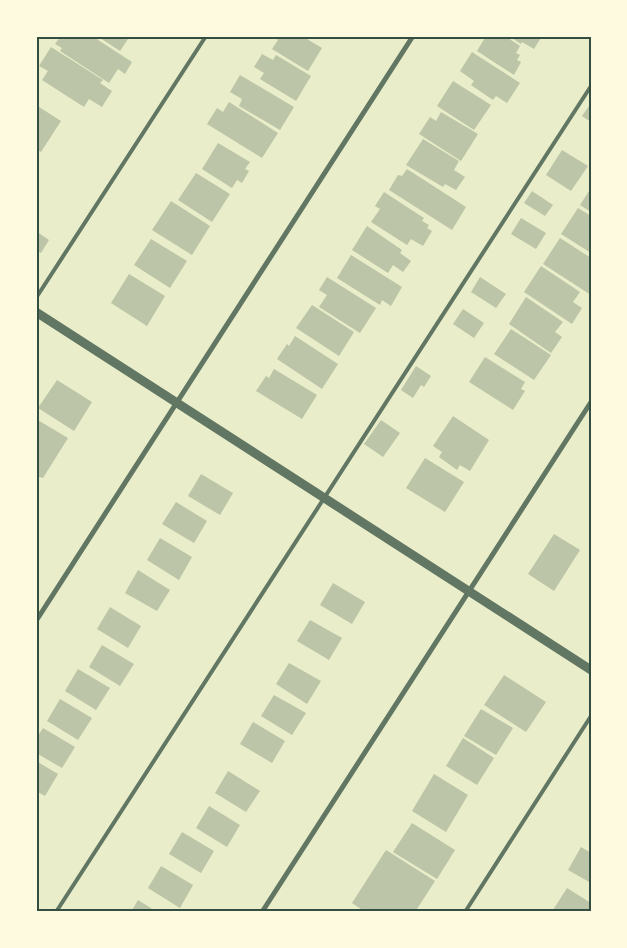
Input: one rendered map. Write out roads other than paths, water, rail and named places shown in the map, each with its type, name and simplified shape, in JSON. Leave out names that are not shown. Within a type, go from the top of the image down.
[{"type":"street","points":[[36,621],[413,36]]},
{"type":"street","points":[[36,312],[591,670]]},
{"type":"street","points":[[262,912],[591,402]]},
{"type":"lane","points":[[36,298],[206,36]]},
{"type":"lane","points":[[56,912],[591,86]]},
{"type":"lane","points":[[465,912],[591,716]]}]
